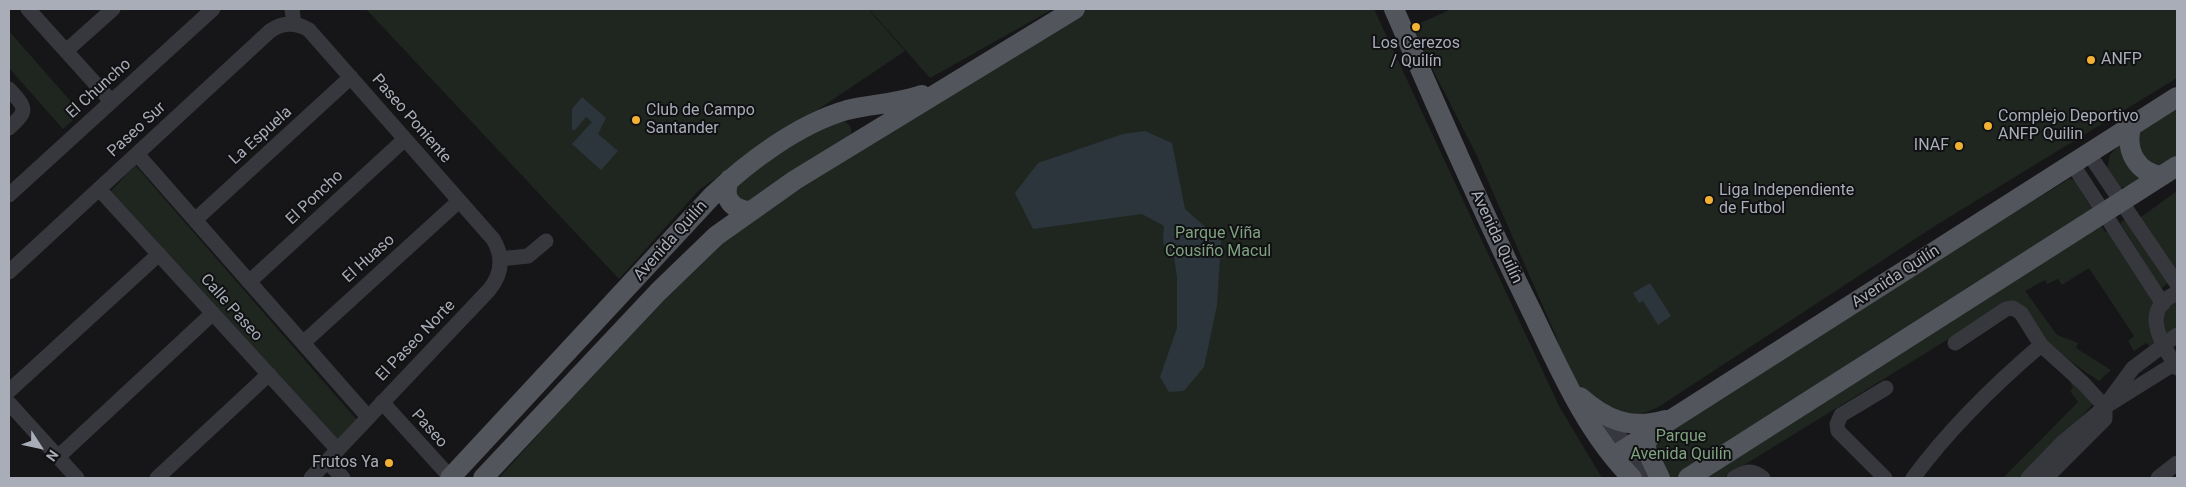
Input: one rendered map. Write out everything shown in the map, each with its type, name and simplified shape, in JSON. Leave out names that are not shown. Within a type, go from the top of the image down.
[{"type":"main road","name":"Avenida Quilín","points":[[483,478],[686,264],[716,236],[750,211],[848,148],[1075,9]]},
{"type":"main road","name":"Avenida Quilín","points":[[1394,9],[1488,223],[1568,387],[1578,406],[1621,452],[1629,476]]},
{"type":"main road","name":"Avenida Quilín","points":[[451,478],[712,196],[730,179],[796,133],[836,114],[859,108],[898,102],[946,87]]},
{"type":"main road","name":"Avenida Quilín","points":[[1621,452],[2177,97]]},
{"type":"main road","points":[[836,114],[848,115],[855,125],[855,137],[848,148]]},
{"type":"main road","points":[[2131,127],[2129,145],[2136,162],[2146,171],[2170,171]]},
{"type":"main road","points":[[1688,478],[2170,171]]},
{"type":"main road","points":[[730,179],[726,192],[731,204],[736,208],[750,211]]},
{"type":"main road","points":[[1568,387],[1602,415],[1624,422],[1641,424],[1658,422],[1679,415]]},
{"type":"main road","points":[[1650,434],[1645,447],[1660,478]]},
{"type":"street","points":[[28,9],[111,101]]},
{"type":"street","points":[[66,51],[113,9]]},
{"type":"street","name":"El Chuncho","points":[[9,195],[208,10]]},
{"type":"street","name":"Paseo Poniente","points":[[293,16],[313,33],[493,239],[500,259]]},
{"type":"street","name":"Paseo Sur","points":[[9,272],[270,31],[293,16]]},
{"type":"street","name":"La Espuela","points":[[195,220],[351,77]]},
{"type":"street","points":[[9,89],[22,104],[24,110],[21,116],[9,128]]},
{"type":"street","name":"El Poncho","points":[[249,282],[405,139]]},
{"type":"street","name":"Calle Paseo","points":[[137,154],[368,417]]},
{"type":"street","points":[[2081,160],[2112,208],[2163,304]]},
{"type":"street","name":"Calle Paseo","points":[[99,189],[338,450]]},
{"type":"street","name":"El Huaso","points":[[303,343],[459,201]]},
{"type":"street","points":[[2112,208],[2177,284]]},
{"type":"street","points":[[500,259],[528,256],[546,241]]},
{"type":"street","points":[[9,391],[159,254]]},
{"type":"street","name":"El Paseo Norte","points":[[311,478],[493,284],[499,272],[500,259]]},
{"type":"street","points":[[2028,478],[2064,442],[2105,407],[2176,365],[2162,345],[2157,332],[2156,322],[2163,304],[2177,293]]},
{"type":"street","points":[[1955,343],[2006,309],[2013,308],[2021,313],[2041,346],[2083,383],[2105,407]]},
{"type":"street","points":[[58,457],[213,313]]},
{"type":"street","points":[[2046,478],[2105,419],[2105,407],[2133,368],[2177,335]]},
{"type":"street","points":[[1914,478],[1958,424],[2002,378],[2041,346]]},
{"type":"street","points":[[157,478],[269,374]]},
{"type":"street","points":[[1885,478],[1838,432],[1837,424],[1841,415],[1886,388]]},
{"type":"street","name":"Paseo","points":[[382,402],[451,478]]},
{"type":"street","points":[[9,404],[77,478]]},
{"type":"street","points":[[1602,415],[1621,452],[1647,478]]},
{"type":"street","points":[[2158,478],[2177,463]]},
{"type":"street","points":[[325,464],[332,478]]},
{"type":"street","points":[[325,464],[343,478]]},
{"type":"street","points":[[1734,478],[1745,472],[1755,472],[1763,478]]},
{"type":"green space","name":"Club de Campo Santander","points":[[366,9],[868,9],[905,51],[700,189],[619,279]]},
{"type":"green space","points":[[869,9],[1053,9],[930,78]]},
{"type":"green space","name":"Parque Viña Cousiño Macul","points":[[1088,9],[1374,9],[1559,406],[1602,478],[499,478],[643,318],[739,226],[956,88]]},
{"type":"green space","name":"Liga Independiente de Futbol","points":[[1452,9],[2177,9],[2177,78],[1938,224],[1660,406],[1644,413],[1633,413],[1614,409],[1595,399],[1580,386],[1571,374],[1477,156],[1411,27]]},
{"type":"green space","points":[[9,31],[81,113],[63,129],[9,68]]},
{"type":"green space","points":[[2177,106],[2177,156],[2126,187],[2120,188],[2107,170],[2110,155],[2118,146]]},
{"type":"green space","points":[[843,121],[851,128],[847,143],[753,204],[737,199],[735,186],[737,183],[801,139],[829,125]]},
{"type":"green space","points":[[135,165],[357,420],[339,440],[111,191]]},
{"type":"green space","name":"Parque Avenida Quilín","points":[[2069,179],[2074,180],[2092,209],[1877,345],[1676,478],[1666,478],[1648,441],[1655,433]]},
{"type":"green space","points":[[2177,191],[2177,280],[2138,219]]},
{"type":"green space","points":[[2128,218],[2168,283],[2162,288],[2120,223]]},
{"type":"green space","points":[[2101,225],[2105,232],[2112,228],[2159,304],[2157,340],[2150,346],[2146,343],[2134,351],[2128,341],[2134,336],[2089,268],[2062,285],[2058,279],[2047,284],[2045,280],[2025,291],[2057,335],[2078,343],[2076,348],[2111,370],[2099,381],[2062,354],[2007,303],[1723,478],[1697,478]]},
{"type":"green space","points":[[2177,296],[2177,329],[2165,337],[2161,313]]},
{"type":"green space","points":[[2067,375],[2094,403],[2024,478],[2003,478],[2078,402],[2070,391],[2073,388]]},
{"type":"shaded area","points":[[582,97],[606,118],[598,134],[618,151],[601,170],[572,144],[592,122],[586,117],[575,130],[572,130],[572,109]]},
{"type":"shaded area","points":[[1145,131],[1172,143],[1185,209],[1221,241],[1217,305],[1204,367],[1184,391],[1169,392],[1160,377],[1177,328],[1177,277],[1174,257],[1164,247],[1164,226],[1142,214],[1033,229],[1015,193],[1038,163],[1123,134]]},
{"type":"shaded area","points":[[1650,283],[1671,316],[1658,325],[1643,301],[1639,303],[1633,293]]},
{"type":"place","name":"Los Cerezos / Quilín","points":[[1416,27]]},
{"type":"place","name":"ANFP","points":[[2091,60]]},
{"type":"place","name":"Club de Campo Santander","points":[[636,120]]},
{"type":"place","name":"Complejo Deportivo ANFP Quilin","points":[[1988,126]]},
{"type":"place","name":"INAF","points":[[1959,146]]},
{"type":"place","name":"Liga Independiente de Futbol","points":[[1709,200]]},
{"type":"place","name":"Frutos Ya","points":[[389,463]]}]
